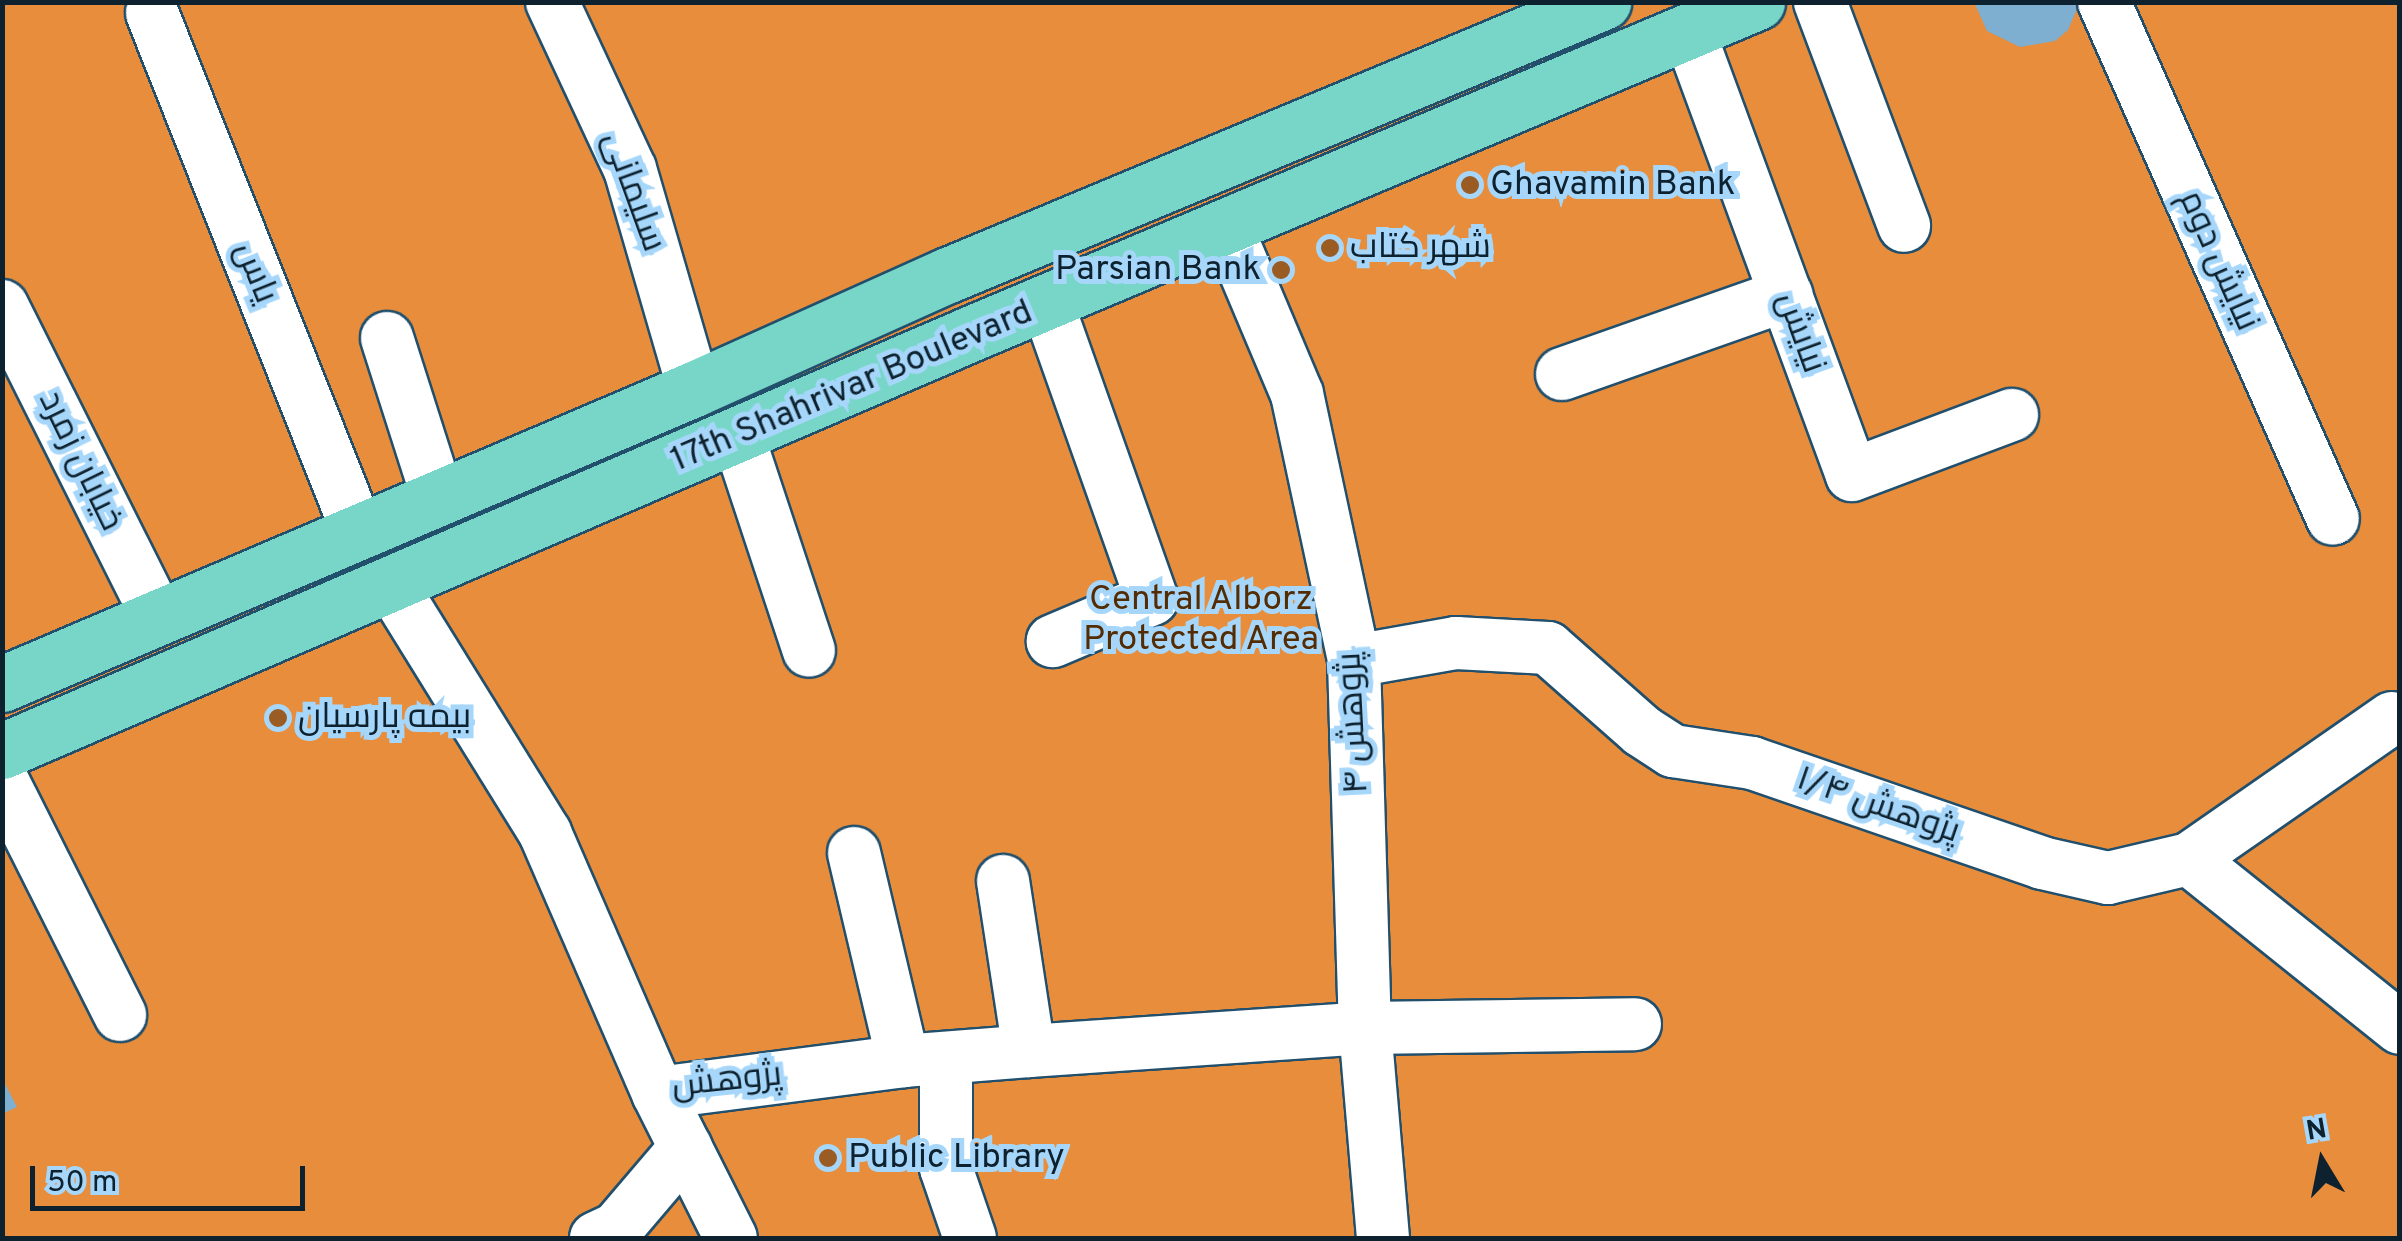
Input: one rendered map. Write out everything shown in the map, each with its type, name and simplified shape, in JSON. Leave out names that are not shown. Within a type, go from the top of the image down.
[{"type":"main road","name":"17th Shahrivar Boulevard","points":[[2,684],[948,275],[1603,2]]},
{"type":"main road","name":"17th Shahrivar Boulevard","points":[[2,751],[972,333],[1757,2]]},
{"type":"main road","points":[[948,275],[972,333]]},
{"type":"street","name":"سلیمانی","points":[[552,2],[630,169],[694,388]]},
{"type":"street","points":[[1820,2],[1904,226]]},
{"type":"street","name":"نیایش دوم","points":[[2104,2],[2333,519]]},
{"type":"street","name":"یاس","points":[[152,13],[358,532]]},
{"type":"street","name":"نیایش","points":[[1689,32],[1852,475],[2012,415]]},
{"type":"street","name":"پژوهش ۴","points":[[1226,226],[1297,394],[1354,661],[1365,1028],[1383,1238]]},
{"type":"street","points":[[1562,374],[1786,296]]},
{"type":"street","points":[[1046,303],[1152,600],[1052,640]]},
{"type":"street","name":"خیابان زمرد","points":[[2,306],[156,616]]},
{"type":"street","points":[[386,338],[438,498]]},
{"type":"street","points":[[738,436],[809,650]]},
{"type":"street","name":"پژوهش","points":[[392,586],[545,833],[658,1092],[1029,1051],[1365,1028],[1635,1024]]},
{"type":"street","name":"پژوهش ۱/۴","points":[[1354,661],[1456,643],[1548,648],[1642,731],[1673,750],[1752,763],[2042,863],[2108,878],[2189,859],[2392,718]]},
{"type":"street","points":[[2,780],[120,1015]]},
{"type":"street","points":[[854,854],[925,1060],[946,1168],[970,1238]]},
{"type":"street","points":[[2189,859],[2400,1028]]},
{"type":"street","points":[[1003,881],[1029,1051]]},
{"type":"street","points":[[658,1092],[731,1238]]},
{"type":"street","points":[[596,1238],[617,1228],[686,1147]]},
{"type":"green space","name":"Central Alborz Protected Area","points":[[3,3],[2399,3],[2399,1238],[3,1238]]},
{"type":"building","points":[[1974,2],[2080,2],[2068,30],[2055,41],[2020,47],[1987,31]]},
{"type":"building","points":[[2,1078],[17,1107],[2,1114]]},
{"type":"place","name":"Ghavamin Bank","points":[[1470,185]]},
{"type":"place","name":"شهر کتاب","points":[[1330,248]]},
{"type":"place","name":"Parsian Bank","points":[[1281,270]]},
{"type":"place","name":"بیمه پارسیان","points":[[278,718]]},
{"type":"place","name":"Public Library","points":[[828,1158]]}]
